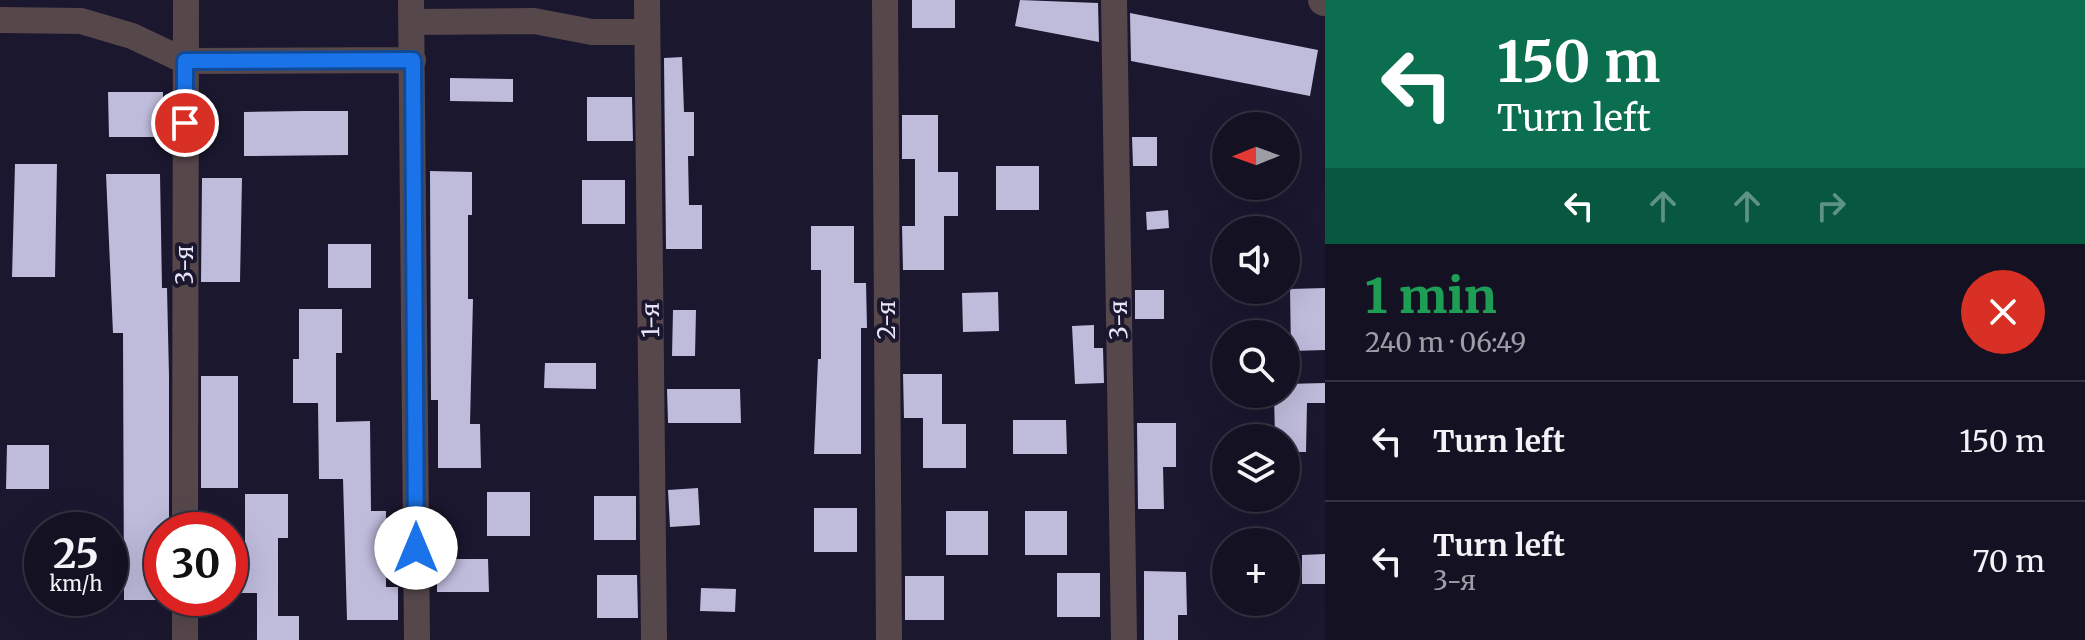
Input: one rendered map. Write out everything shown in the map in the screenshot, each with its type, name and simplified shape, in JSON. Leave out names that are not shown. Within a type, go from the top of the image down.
[{"type":"street","name":"3-я","points":[[185,512],[186,0]]},
{"type":"street","name":"1-я","points":[[647,0],[654,640]]},
{"type":"street","name":"2-я","points":[[885,0],[889,640]]},
{"type":"street","name":"3-я","points":[[1114,0],[1124,640]]},
{"type":"street","points":[[417,640],[412,11],[534,21],[592,32],[647,32]]},
{"type":"street","points":[[0,20],[81,21],[132,36],[185,61],[413,60]]},
{"type":"street","points":[[185,616],[185,640]]},
{"type":"building","points":[[912,0],[955,0],[955,28],[912,28]]},
{"type":"building","points":[[1020,0],[1098,3],[1099,42],[1015,26]]},
{"type":"building","points":[[1130,13],[1318,50],[1310,96],[1131,61]]},
{"type":"building","points":[[682,57],[684,112],[694,112],[694,156],[688,156],[689,205],[702,205],[702,249],[666,249],[664,58]]},
{"type":"building","points":[[450,78],[513,79],[513,102],[450,101]]},
{"type":"building","points":[[108,92],[163,92],[163,137],[109,137]]},
{"type":"building","points":[[587,97],[632,97],[633,141],[587,141]]},
{"type":"building","points":[[348,111],[348,155],[244,156],[244,112]]},
{"type":"building","points":[[902,115],[938,115],[938,172],[958,172],[958,216],[944,216],[944,270],[903,270],[902,226],[915,226],[915,159],[902,159]]},
{"type":"building","points":[[1132,137],[1157,137],[1157,166],[1133,166]]},
{"type":"building","points":[[15,164],[57,164],[55,277],[12,277]]},
{"type":"building","points":[[996,166],[1039,166],[1039,210],[996,210]]},
{"type":"building","points":[[430,171],[472,172],[472,215],[468,215],[468,299],[473,299],[470,424],[480,424],[481,468],[438,468],[438,400],[431,400]]},
{"type":"building","points":[[106,174],[160,174],[162,288],[167,288],[169,512],[144,512],[144,600],[128,600],[128,512],[124,512],[123,333],[113,333]]},
{"type":"building","points":[[202,178],[242,178],[240,282],[201,282]]},
{"type":"building","points":[[582,180],[625,180],[625,224],[582,224]]},
{"type":"building","points":[[1168,210],[1169,228],[1147,230],[1146,212]]},
{"type":"building","points":[[811,226],[854,226],[854,283],[866,283],[867,328],[861,328],[861,454],[814,454],[818,359],[821,359],[821,270],[811,270]]},
{"type":"building","points":[[328,244],[371,244],[371,288],[328,288]]},
{"type":"building","points":[[1325,288],[1325,350],[1300,351],[1300,320],[1290,320],[1290,304],[1300,304],[1300,289]]},
{"type":"building","points":[[1135,290],[1164,290],[1164,319],[1135,319]]},
{"type":"building","points":[[998,292],[999,331],[963,332],[962,293]]},
{"type":"building","points":[[299,309],[342,309],[342,353],[336,353],[336,422],[370,421],[371,511],[386,511],[386,587],[398,587],[398,620],[347,620],[343,479],[319,479],[318,403],[293,403],[293,359],[299,359]]},
{"type":"building","points":[[673,310],[696,310],[695,356],[672,356]]},
{"type":"building","points":[[1094,325],[1094,348],[1103,348],[1104,383],[1075,384],[1072,326]]},
{"type":"building","points":[[545,363],[596,363],[596,389],[544,388]]},
{"type":"building","points":[[903,374],[942,374],[942,424],[966,424],[966,468],[923,468],[923,418],[904,418]]},
{"type":"building","points":[[201,376],[238,376],[238,488],[201,488]]},
{"type":"building","points":[[1325,383],[1325,403],[1307,403],[1306,452],[1300,452],[1300,424],[1275,424],[1274,408],[1300,408],[1300,384]]},
{"type":"building","points":[[667,389],[740,389],[741,423],[668,423]]},
{"type":"building","points":[[1013,420],[1066,420],[1067,454],[1013,454]]},
{"type":"building","points":[[1137,423],[1176,423],[1176,467],[1163,467],[1164,509],[1138,509]]},
{"type":"building","points":[[7,445],[49,445],[49,489],[6,489]]},
{"type":"building","points":[[698,488],[700,525],[670,527],[668,490]]},
{"type":"building","points":[[487,492],[530,492],[530,536],[487,536]]},
{"type":"building","points":[[245,494],[288,494],[288,538],[278,538],[278,616],[299,616],[299,640],[257,640],[257,593],[248,593],[248,512],[245,512]]},
{"type":"building","points":[[594,496],[636,496],[636,540],[594,540]]},
{"type":"building","points":[[814,508],[857,508],[857,552],[814,552]]},
{"type":"building","points":[[946,511],[988,511],[988,555],[946,555]]},
{"type":"building","points":[[1025,511],[1067,511],[1067,555],[1025,555]]},
{"type":"building","points":[[1325,554],[1325,584],[1302,584],[1302,555]]},
{"type":"building","points":[[437,559],[488,559],[489,592],[437,592]]},
{"type":"building","points":[[1144,571],[1186,572],[1187,615],[1178,615],[1178,640],[1144,640]]},
{"type":"building","points":[[1057,573],[1100,573],[1100,617],[1057,617]]},
{"type":"building","points":[[597,575],[637,575],[638,618],[597,618]]},
{"type":"building","points":[[905,576],[944,576],[944,620],[905,620]]},
{"type":"building","points":[[701,588],[736,589],[735,612],[700,611]]},
{"type":"route","points":[[185,123],[185,61],[413,60],[416,548]]}]
